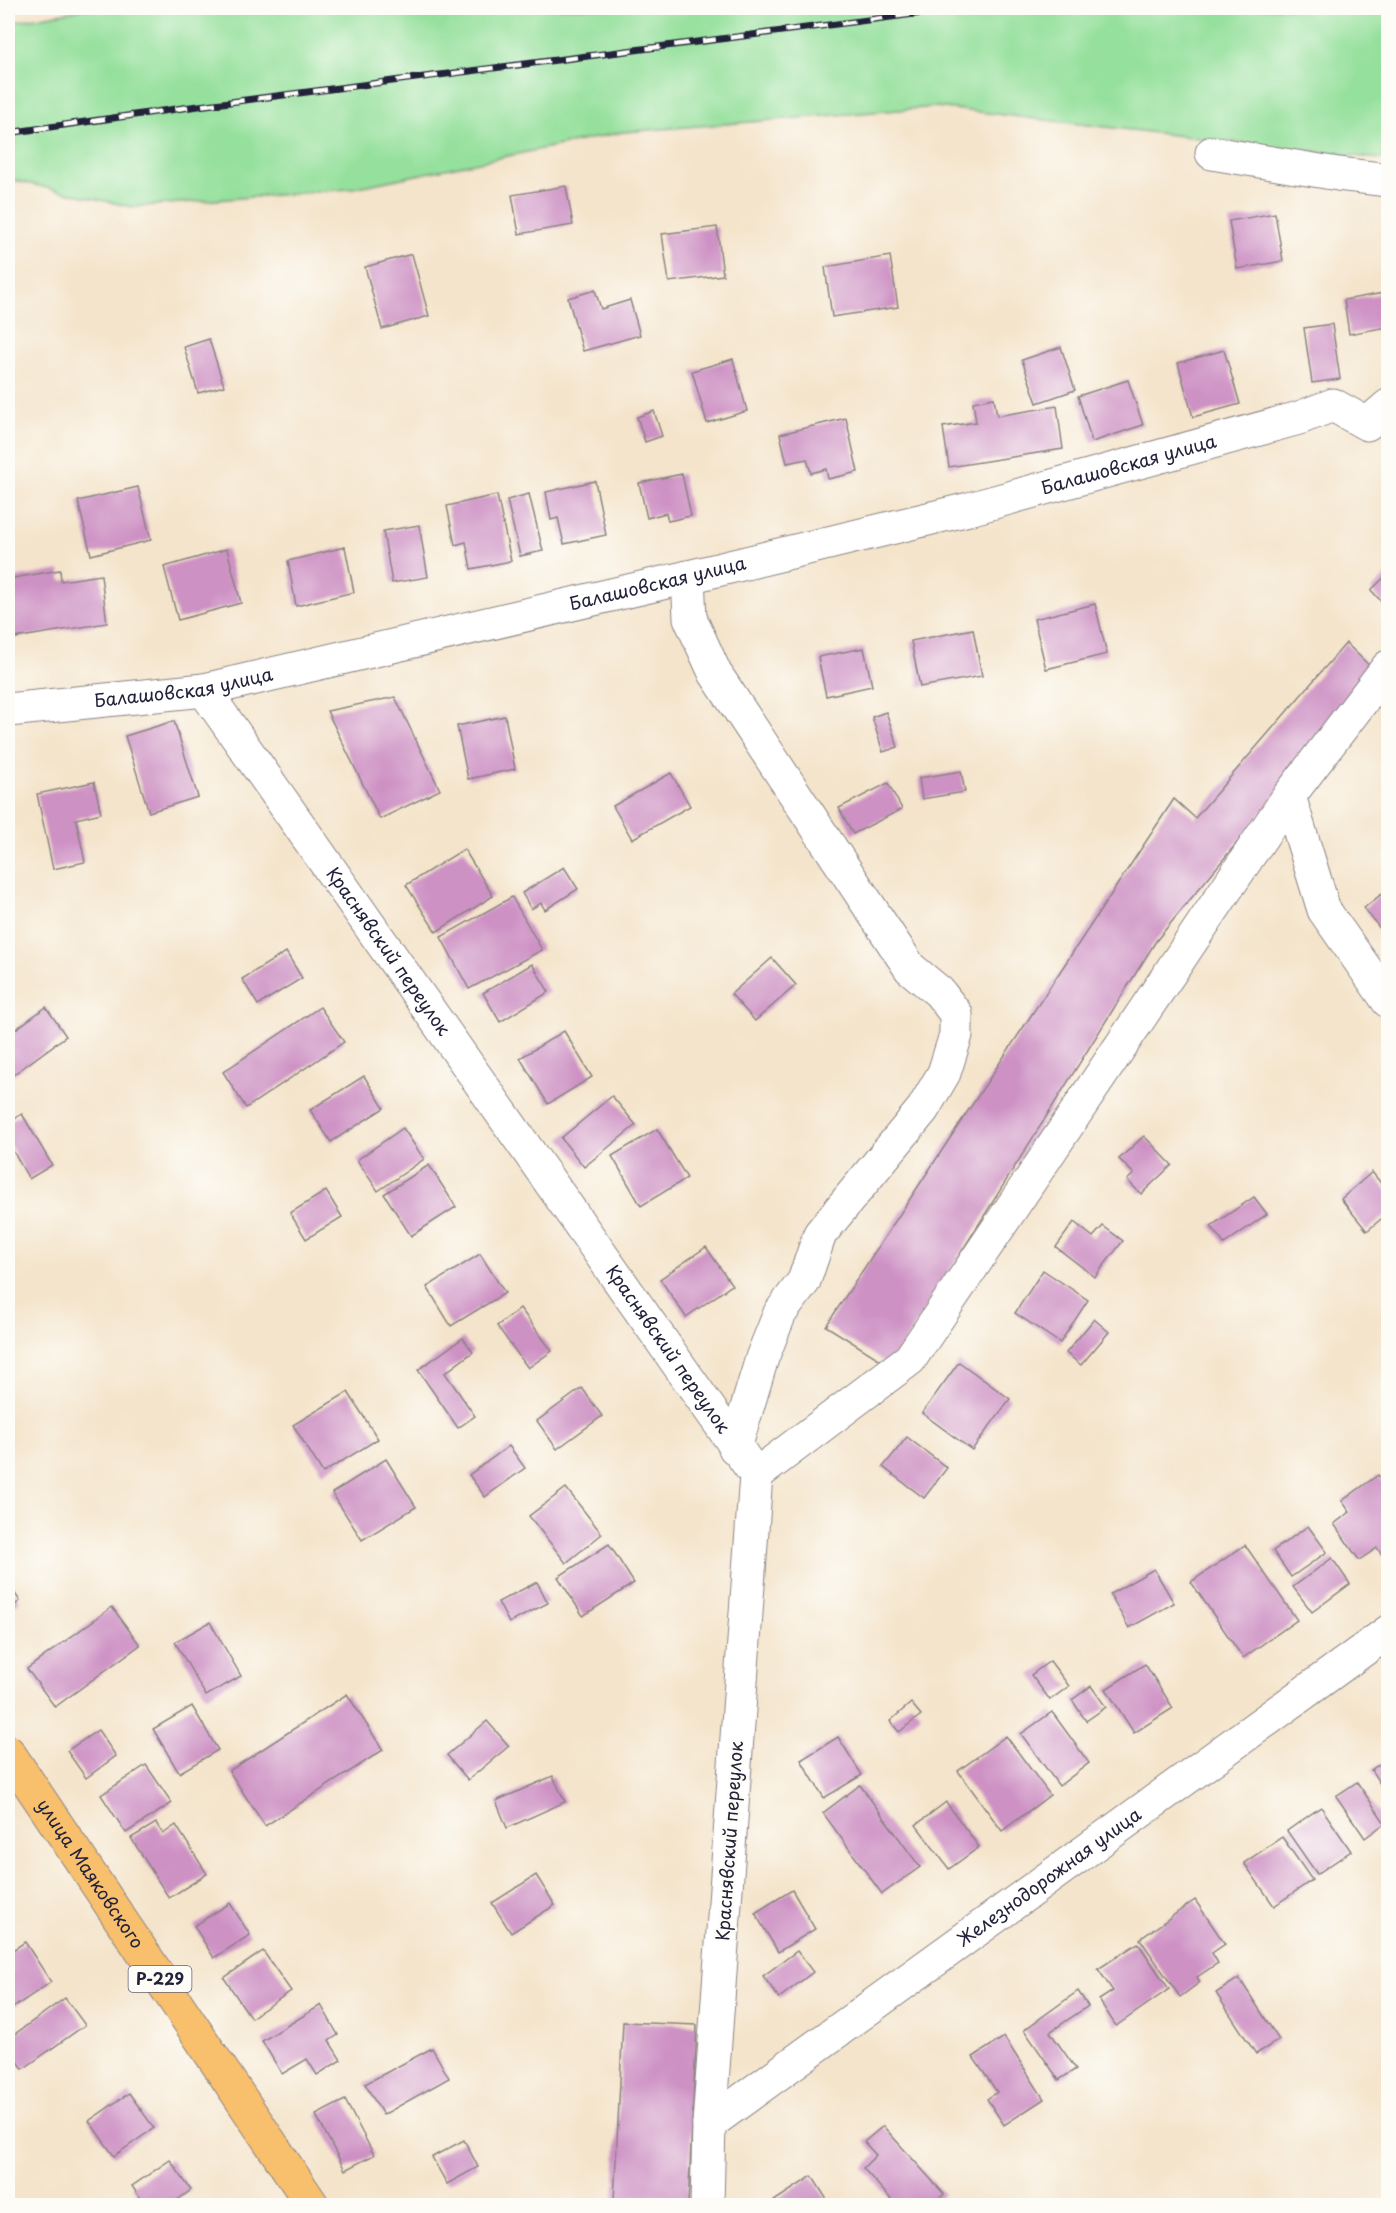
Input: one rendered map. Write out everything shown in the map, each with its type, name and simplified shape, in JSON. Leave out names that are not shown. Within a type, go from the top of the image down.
[{"type":"main road","name":"улица Маяковского","points":[[8,1752],[313,2205]]},
{"type":"street","points":[[1212,153],[1389,180]]},
{"type":"street","name":"Балашовская улица","points":[[8,710],[204,690],[969,509],[1299,418],[1333,405],[1367,424],[1389,406]]},
{"type":"street","points":[[688,577],[690,618],[715,673],[910,968],[939,992],[956,1014],[956,1035],[944,1073],[923,1109],[820,1234],[804,1281],[780,1313],[762,1359],[735,1448]]},
{"type":"street","points":[[756,1475],[910,1359],[1289,796],[1389,667]]},
{"type":"street","name":"Краснявский переулок","points":[[204,690],[756,1475],[709,2124],[707,2205]]},
{"type":"street","points":[[1289,796],[1324,910],[1389,1002]]},
{"type":"street","name":"Железнодорожная улица","points":[[709,2124],[1389,1632]]},
{"type":"green space","points":[[92,8],[1388,8],[1388,160],[936,107],[623,132],[349,189],[132,207],[8,179],[8,23]]},
{"type":"building","points":[[566,186],[573,225],[519,234],[512,195]]},
{"type":"building","points":[[1275,213],[1283,261],[1237,269],[1229,221]]},
{"type":"building","points":[[717,227],[723,275],[669,282],[662,234]]},
{"type":"building","points":[[412,254],[429,316],[382,329],[365,267]]},
{"type":"building","points":[[890,256],[898,307],[832,317],[825,267]]},
{"type":"building","points":[[595,290],[601,309],[630,300],[640,335],[583,351],[568,298]]},
{"type":"building","points":[[1384,293],[1388,327],[1349,334],[1344,300]]},
{"type":"building","points":[[1332,324],[1340,379],[1312,383],[1304,328]]},
{"type":"building","points":[[209,339],[224,386],[198,393],[184,347]]},
{"type":"building","points":[[1061,347],[1075,390],[1037,403],[1022,360]]},
{"type":"building","points":[[1224,350],[1240,404],[1193,417],[1178,363]]},
{"type":"building","points":[[733,359],[747,411],[707,423],[692,371]]},
{"type":"building","points":[[1128,380],[1143,425],[1092,442],[1078,396]]},
{"type":"building","points":[[994,398],[997,416],[1057,406],[1063,449],[949,467],[943,427],[976,422],[973,402]]},
{"type":"building","points":[[654,411],[662,436],[645,442],[637,417]]},
{"type":"building","points":[[846,418],[858,472],[828,479],[826,469],[811,473],[807,459],[787,463],[780,434]]},
{"type":"building","points":[[682,474],[691,516],[668,521],[666,513],[647,518],[639,483]]},
{"type":"building","points":[[595,481],[606,535],[564,544],[558,518],[551,520],[546,492]]},
{"type":"building","points":[[138,487],[151,540],[91,555],[78,501]]},
{"type":"building","points":[[529,494],[543,551],[520,556],[507,500]]},
{"type":"building","points":[[497,495],[511,561],[471,569],[466,542],[455,545],[447,506]]},
{"type":"building","points":[[419,525],[428,577],[392,583],[383,531]]},
{"type":"building","points":[[345,547],[354,592],[296,606],[288,561]]},
{"type":"building","points":[[227,549],[241,603],[178,620],[164,567]]},
{"type":"building","points":[[60,570],[61,581],[101,575],[107,623],[8,639],[8,579]]},
{"type":"building","points":[[1388,574],[1388,609],[1371,590]]},
{"type":"building","points":[[1095,604],[1107,654],[1046,669],[1034,619]]},
{"type":"building","points":[[973,629],[982,676],[920,687],[911,641]]},
{"type":"building","points":[[1346,643],[1377,673],[1156,941],[890,1366],[826,1326],[1174,799],[1195,818]]},
{"type":"building","points":[[864,648],[872,686],[826,696],[818,657]]},
{"type":"building","points":[[395,697],[440,790],[380,819],[327,711]]},
{"type":"building","points":[[886,712],[898,747],[883,752],[872,717]]},
{"type":"building","points":[[505,716],[515,769],[468,779],[457,726]]},
{"type":"building","points":[[174,721],[198,797],[149,812],[125,736]]},
{"type":"building","points":[[961,771],[965,792],[922,799],[919,778]]},
{"type":"building","points":[[671,773],[690,806],[632,839],[613,806]]},
{"type":"building","points":[[94,782],[101,813],[76,819],[85,862],[53,869],[37,794]]},
{"type":"building","points":[[888,783],[902,809],[853,834],[839,808]]},
{"type":"building","points":[[464,849],[493,896],[436,932],[406,885]]},
{"type":"building","points":[[564,867],[578,889],[545,910],[541,903],[531,909],[522,893]]},
{"type":"building","points":[[1388,889],[1388,939],[1364,908]]},
{"type":"building","points":[[512,897],[542,950],[469,989],[441,937]]},
{"type":"building","points":[[286,952],[302,978],[258,1005],[242,979]]},
{"type":"building","points":[[772,958],[796,985],[755,1021],[731,994]]},
{"type":"building","points":[[532,964],[549,992],[500,1022],[483,993]]},
{"type":"building","points":[[46,1007],[66,1036],[13,1075],[8,1068],[8,1035]]},
{"type":"building","points":[[320,1007],[344,1042],[246,1108],[223,1072]]},
{"type":"building","points":[[564,1031],[592,1077],[548,1104],[520,1058]]},
{"type":"building","points":[[364,1076],[384,1108],[331,1142],[310,1110]]},
{"type":"building","points":[[612,1096],[636,1125],[584,1167],[561,1138]]},
{"type":"building","points":[[22,1114],[52,1165],[29,1179],[8,1142],[8,1122]]},
{"type":"building","points":[[403,1128],[424,1159],[378,1191],[357,1160]]},
{"type":"building","points":[[657,1129],[687,1178],[641,1206],[612,1156]]},
{"type":"building","points":[[1144,1136],[1172,1165],[1141,1194],[1127,1180],[1134,1174],[1119,1159]]},
{"type":"building","points":[[429,1165],[456,1207],[411,1236],[384,1194]]},
{"type":"building","points":[[1372,1172],[1388,1192],[1388,1213],[1367,1231],[1341,1199]]},
{"type":"building","points":[[326,1191],[342,1217],[306,1239],[290,1213]]},
{"type":"building","points":[[1254,1197],[1267,1214],[1224,1244],[1211,1226]]},
{"type":"building","points":[[1074,1222],[1093,1237],[1103,1226],[1123,1241],[1095,1277],[1056,1247]]},
{"type":"building","points":[[706,1247],[732,1285],[686,1317],[660,1279]]},
{"type":"building","points":[[480,1254],[505,1293],[451,1326],[427,1287]]},
{"type":"building","points":[[1043,1270],[1088,1300],[1060,1343],[1015,1313]]},
{"type":"building","points":[[520,1308],[552,1351],[528,1368],[497,1326]]},
{"type":"building","points":[[1094,1319],[1109,1332],[1081,1365],[1066,1353]]},
{"type":"building","points":[[463,1338],[473,1352],[445,1373],[475,1416],[458,1428],[418,1370]]},
{"type":"building","points":[[959,1362],[1010,1399],[972,1450],[922,1413]]},
{"type":"building","points":[[582,1388],[602,1416],[557,1449],[537,1421]]},
{"type":"building","points":[[348,1392],[378,1439],[323,1473],[293,1425]]},
{"type":"building","points":[[907,1437],[947,1468],[924,1498],[883,1467]]},
{"type":"building","points":[[509,1446],[525,1468],[485,1497],[469,1475]]},
{"type":"building","points":[[386,1459],[416,1507],[362,1540],[332,1493]]},
{"type":"building","points":[[1378,1475],[1388,1490],[1388,1554],[1384,1557],[1377,1548],[1359,1560],[1334,1524],[1350,1512],[1342,1501]]},
{"type":"building","points":[[566,1488],[602,1534],[566,1563],[529,1516]]},
{"type":"building","points":[[1308,1526],[1327,1552],[1291,1577],[1273,1551]]},
{"type":"building","points":[[609,1544],[634,1583],[583,1616],[558,1577]]},
{"type":"building","points":[[1245,1545],[1297,1620],[1243,1658],[1191,1582]]},
{"type":"building","points":[[1332,1558],[1350,1584],[1312,1612],[1293,1587]]},
{"type":"building","points":[[1154,1569],[1174,1603],[1129,1628],[1110,1594]]},
{"type":"building","points":[[537,1582],[548,1603],[509,1623],[498,1602]]},
{"type":"building","points":[[8,1583],[20,1601],[8,1610]]},
{"type":"building","points":[[112,1607],[140,1645],[55,1707],[27,1669]]},
{"type":"building","points":[[210,1622],[241,1676],[206,1696],[175,1642]]},
{"type":"building","points":[[1050,1661],[1069,1686],[1050,1700],[1031,1675]]},
{"type":"building","points":[[1145,1664],[1173,1708],[1134,1733],[1106,1689]]},
{"type":"building","points":[[1091,1686],[1106,1707],[1086,1721],[1072,1700]]},
{"type":"building","points":[[347,1694],[383,1750],[265,1826],[229,1771]]},
{"type":"building","points":[[911,1703],[921,1715],[899,1732],[890,1721]]},
{"type":"building","points":[[192,1706],[218,1750],[179,1773],[153,1729]]},
{"type":"building","points":[[1052,1712],[1089,1763],[1059,1786],[1021,1734]]},
{"type":"building","points":[[487,1721],[509,1746],[468,1780],[447,1755]]},
{"type":"building","points":[[98,1730],[116,1756],[86,1778],[67,1751]]},
{"type":"building","points":[[1006,1736],[1050,1795],[1002,1831],[958,1771]]},
{"type":"building","points":[[838,1737],[862,1775],[824,1798],[801,1760]]},
{"type":"building","points":[[1388,1758],[1388,1796],[1371,1770]]},
{"type":"building","points":[[146,1765],[172,1803],[126,1833],[101,1795]]},
{"type":"building","points":[[553,1776],[565,1802],[507,1828],[496,1801]]},
{"type":"building","points":[[1357,1782],[1385,1823],[1365,1838],[1336,1796]]},
{"type":"building","points":[[860,1785],[920,1867],[882,1894],[823,1813]]},
{"type":"building","points":[[946,1802],[979,1847],[949,1869],[916,1825]]},
{"type":"building","points":[[1321,1807],[1351,1851],[1317,1874],[1287,1831]]},
{"type":"building","points":[[156,1823],[163,1834],[176,1825],[207,1874],[169,1898],[131,1838]]},
{"type":"building","points":[[1282,1837],[1312,1880],[1274,1906],[1244,1863]]},
{"type":"building","points":[[536,1875],[555,1905],[511,1933],[492,1903]]},
{"type":"building","points":[[792,1890],[815,1929],[778,1952],[755,1913]]},
{"type":"building","points":[[1195,1900],[1225,1944],[1212,1953],[1218,1963],[1197,1977],[1200,1982],[1180,1997],[1140,1939]]},
{"type":"building","points":[[230,1903],[250,1935],[214,1958],[194,1926]]},
{"type":"building","points":[[25,1942],[51,1982],[8,2011],[8,1975],[12,1972],[8,1964],[8,1953]]},
{"type":"building","points":[[1138,1943],[1169,1989],[1116,2026],[1099,2000],[1113,1991],[1098,1969]]},
{"type":"building","points":[[263,1951],[291,1991],[251,2018],[224,1978]]},
{"type":"building","points":[[797,1951],[813,1972],[779,1998],[763,1976]]},
{"type":"building","points":[[1239,1978],[1279,2040],[1256,2054],[1216,1993]]},
{"type":"building","points":[[1078,1991],[1088,2006],[1050,2032],[1076,2069],[1059,2080],[1024,2030]]},
{"type":"building","points":[[65,1998],[85,2025],[23,2069],[8,2046],[8,2039]]},
{"type":"building","points":[[321,2005],[338,2035],[329,2041],[341,2060],[317,2075],[307,2059],[282,2074],[262,2041]]},
{"type":"building","points":[[623,2022],[697,2025],[688,2205],[614,2201]]},
{"type":"building","points":[[1004,2037],[1044,2099],[1004,2125],[987,2099],[997,2092],[973,2057]]},
{"type":"building","points":[[432,2048],[449,2078],[383,2115],[365,2084]]},
{"type":"building","points":[[129,2093],[154,2128],[114,2156],[89,2121]]},
{"type":"building","points":[[345,2100],[374,2155],[345,2170],[316,2115]]},
{"type":"building","points":[[883,2126],[944,2194],[931,2206],[897,2206],[863,2168],[876,2155],[864,2142]]},
{"type":"building","points":[[464,2140],[478,2167],[447,2184],[432,2157]]},
{"type":"building","points":[[170,2160],[191,2190],[169,2206],[145,2206],[132,2186]]},
{"type":"building","points":[[812,2176],[831,2206],[777,2206],[774,2201]]},
{"type":"railway","points":[[8,133],[183,108],[961,8]]}]
